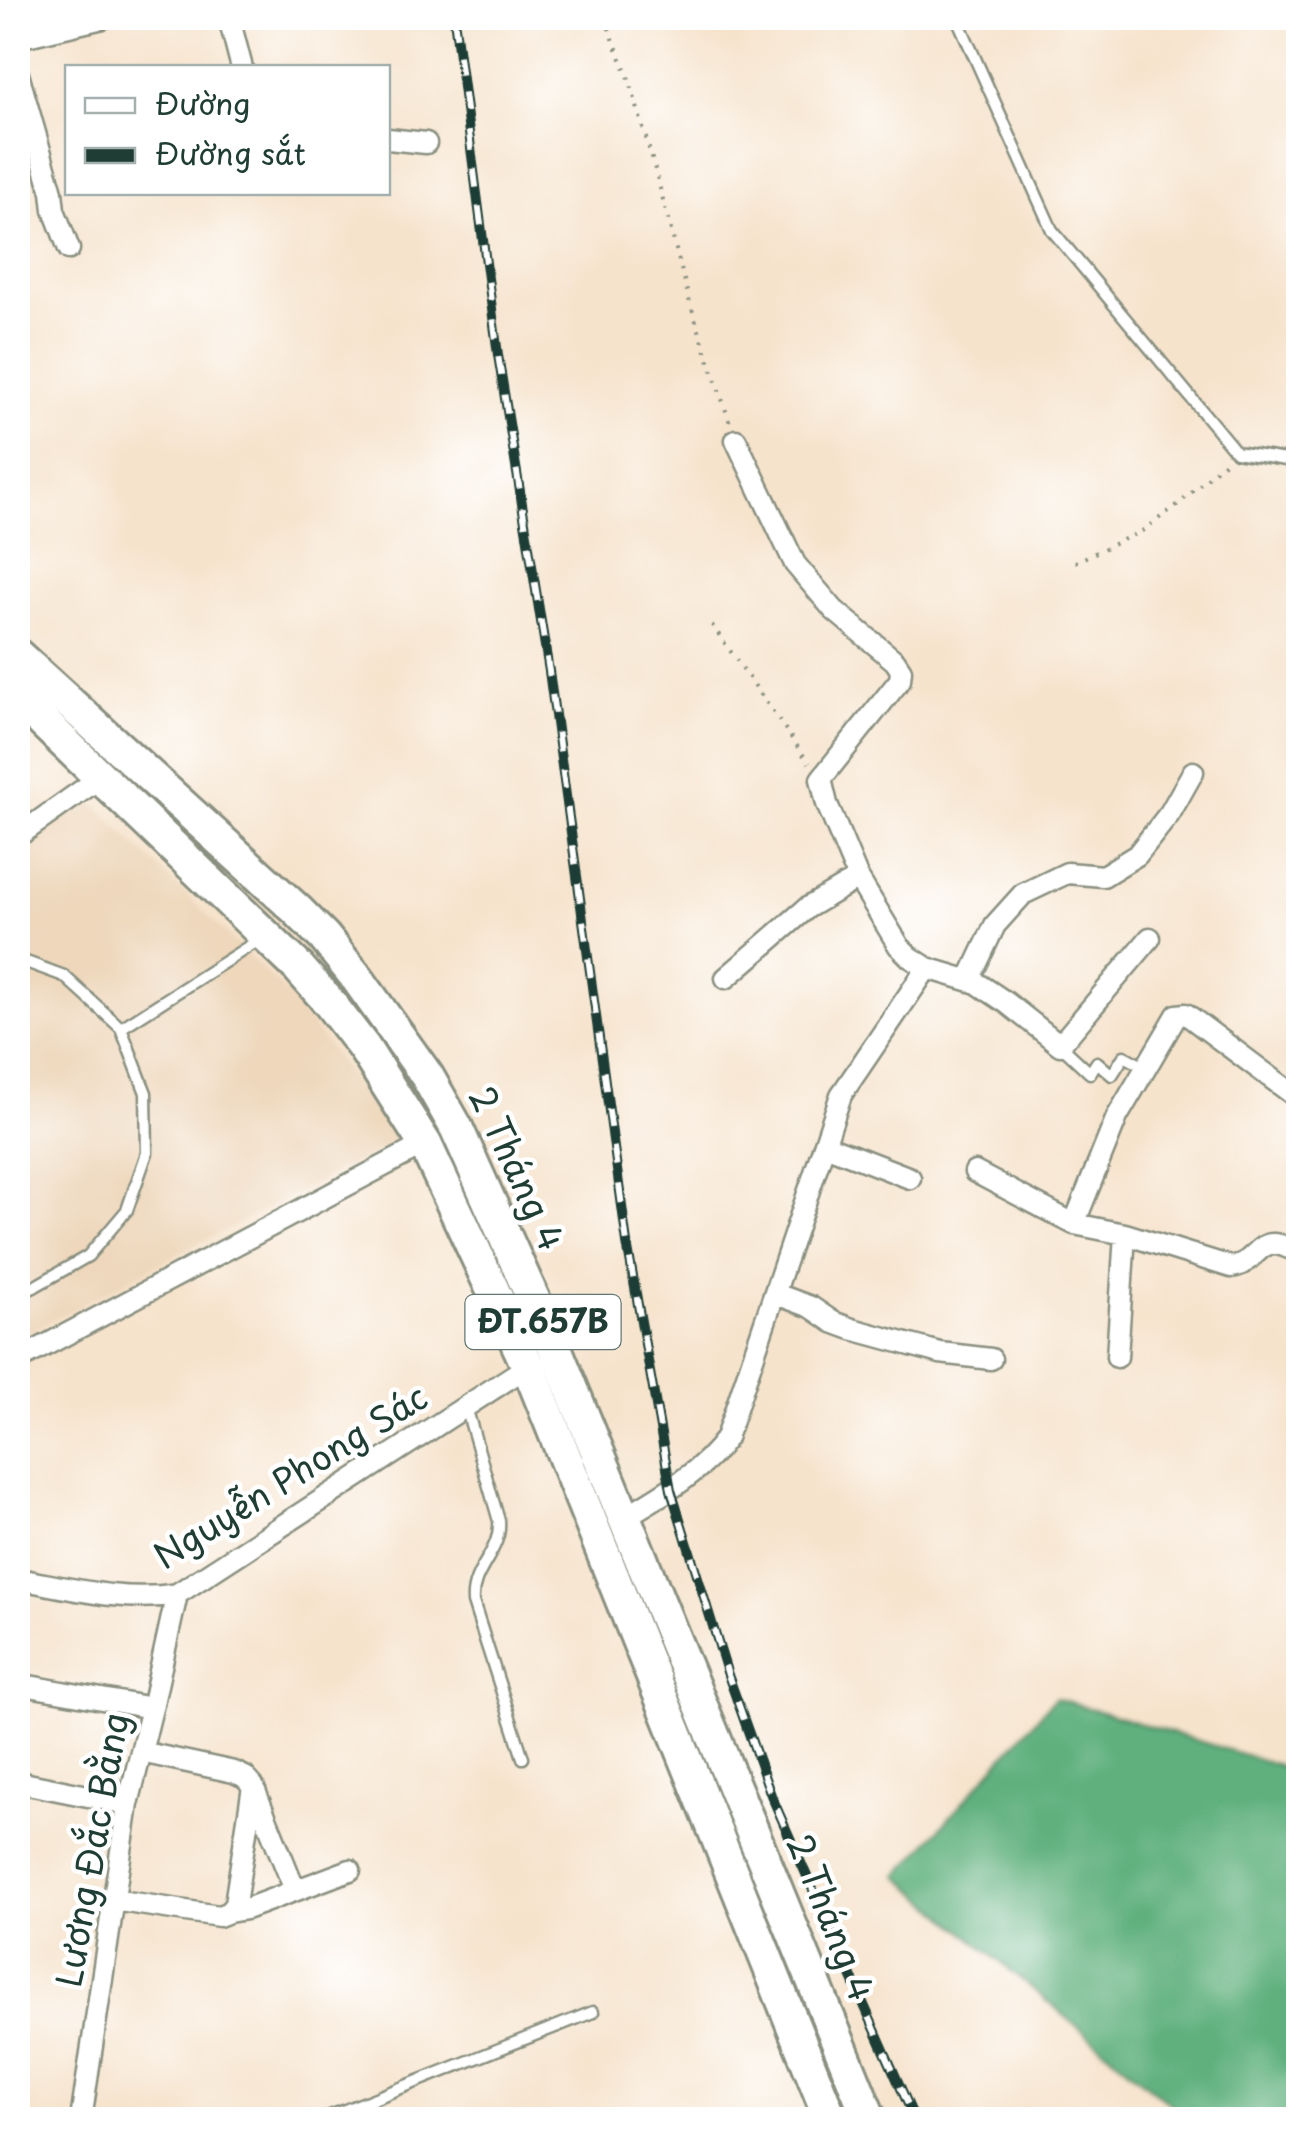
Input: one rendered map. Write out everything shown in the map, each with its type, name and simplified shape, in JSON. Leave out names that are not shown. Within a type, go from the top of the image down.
[{"type":"main road","name":"2 Tháng 4","points":[[18,656],[324,937],[427,1076],[456,1127],[731,1872],[830,2120]]},
{"type":"main road","name":"2 Tháng 4","points":[[18,698],[267,935],[328,1001],[364,1048],[426,1144],[542,1358],[622,1518],[763,1860],[861,2117]]},
{"type":"main road","points":[[267,935],[298,910]]},
{"type":"main road","points":[[426,1144],[456,1127]]},
{"type":"main road","points":[[731,1872],[763,1860]]},
{"type":"street","points":[[18,38],[103,18]]},
{"type":"street","points":[[229,18],[241,65]]},
{"type":"street","points":[[18,74],[60,190],[54,210],[69,249]]},
{"type":"street","points":[[390,139],[426,143]]},
{"type":"street","points":[[736,440],[795,564],[834,610],[902,670],[900,680],[821,779],[827,804],[858,878],[899,946],[927,968],[992,992],[1060,1045],[1150,938]]},
{"type":"street","points":[[968,980],[995,925],[1023,894],[1068,873],[1103,876],[1137,855],[1170,813],[1193,772]]},
{"type":"street","points":[[18,836],[101,777]]},
{"type":"street","points":[[726,978],[807,908],[858,878]]},
{"type":"street","points":[[622,1518],[670,1490],[720,1447],[732,1426],[841,1095],[927,968]]},
{"type":"street","points":[[1074,1224],[1117,1117],[1177,1016],[1186,1014],[1298,1098]]},
{"type":"street","points":[[18,1360],[426,1144]]},
{"type":"street","points":[[825,1145],[910,1178]]},
{"type":"street","points":[[975,1172],[1074,1224],[1125,1234],[1231,1267],[1243,1265],[1267,1244],[1298,1252]]},
{"type":"street","points":[[1118,1357],[1125,1234]]},
{"type":"street","points":[[776,1294],[852,1329],[940,1352],[991,1359]]},
{"type":"street","name":"Nguyễn Phong Sác","points":[[18,1579],[134,1598],[177,1594],[542,1358]]},
{"type":"street","name":"Lương Đắc Bằng","points":[[81,2120],[128,1804],[177,1594]]},
{"type":"street","points":[[18,1684],[152,1708]]},
{"type":"street","points":[[142,1752],[245,1777],[253,1786],[296,1890]]},
{"type":"street","points":[[18,1782],[128,1804]]},
{"type":"street","points":[[229,1912],[234,1904],[253,1786]]},
{"type":"street","points":[[113,1900],[219,1916],[350,1870]]},
{"type":"lane","points":[[958,18],[1052,230],[1236,452],[1298,462]]},
{"type":"lane","points":[[121,1028],[267,935]]},
{"type":"lane","points":[[18,960],[64,976],[121,1028],[146,1093],[147,1153],[127,1210],[88,1256],[18,1292]]},
{"type":"lane","points":[[1060,1045],[1090,1073],[1097,1062],[1112,1075],[1124,1056],[1146,1068]]},
{"type":"lane","points":[[466,1406],[500,1532],[472,1591],[523,1758]]},
{"type":"lane","points":[[320,2120],[594,2012]]},
{"type":"path","points":[[605,18],[630,82],[690,304],[736,440]]},
{"type":"path","points":[[1075,562],[1142,531],[1180,503],[1236,452]]},
{"type":"path","points":[[712,625],[821,779]]},
{"type":"shaded area","points":[[88,798],[291,997],[399,1140],[18,1338],[18,848]]},
{"type":"green space","points":[[1055,1698],[1298,1771],[1298,2119],[1188,2119],[898,1876]]},
{"type":"railway","points":[[454,18],[498,355],[549,671],[627,1243],[671,1490],[728,1675],[771,1795],[915,2120]]}]
